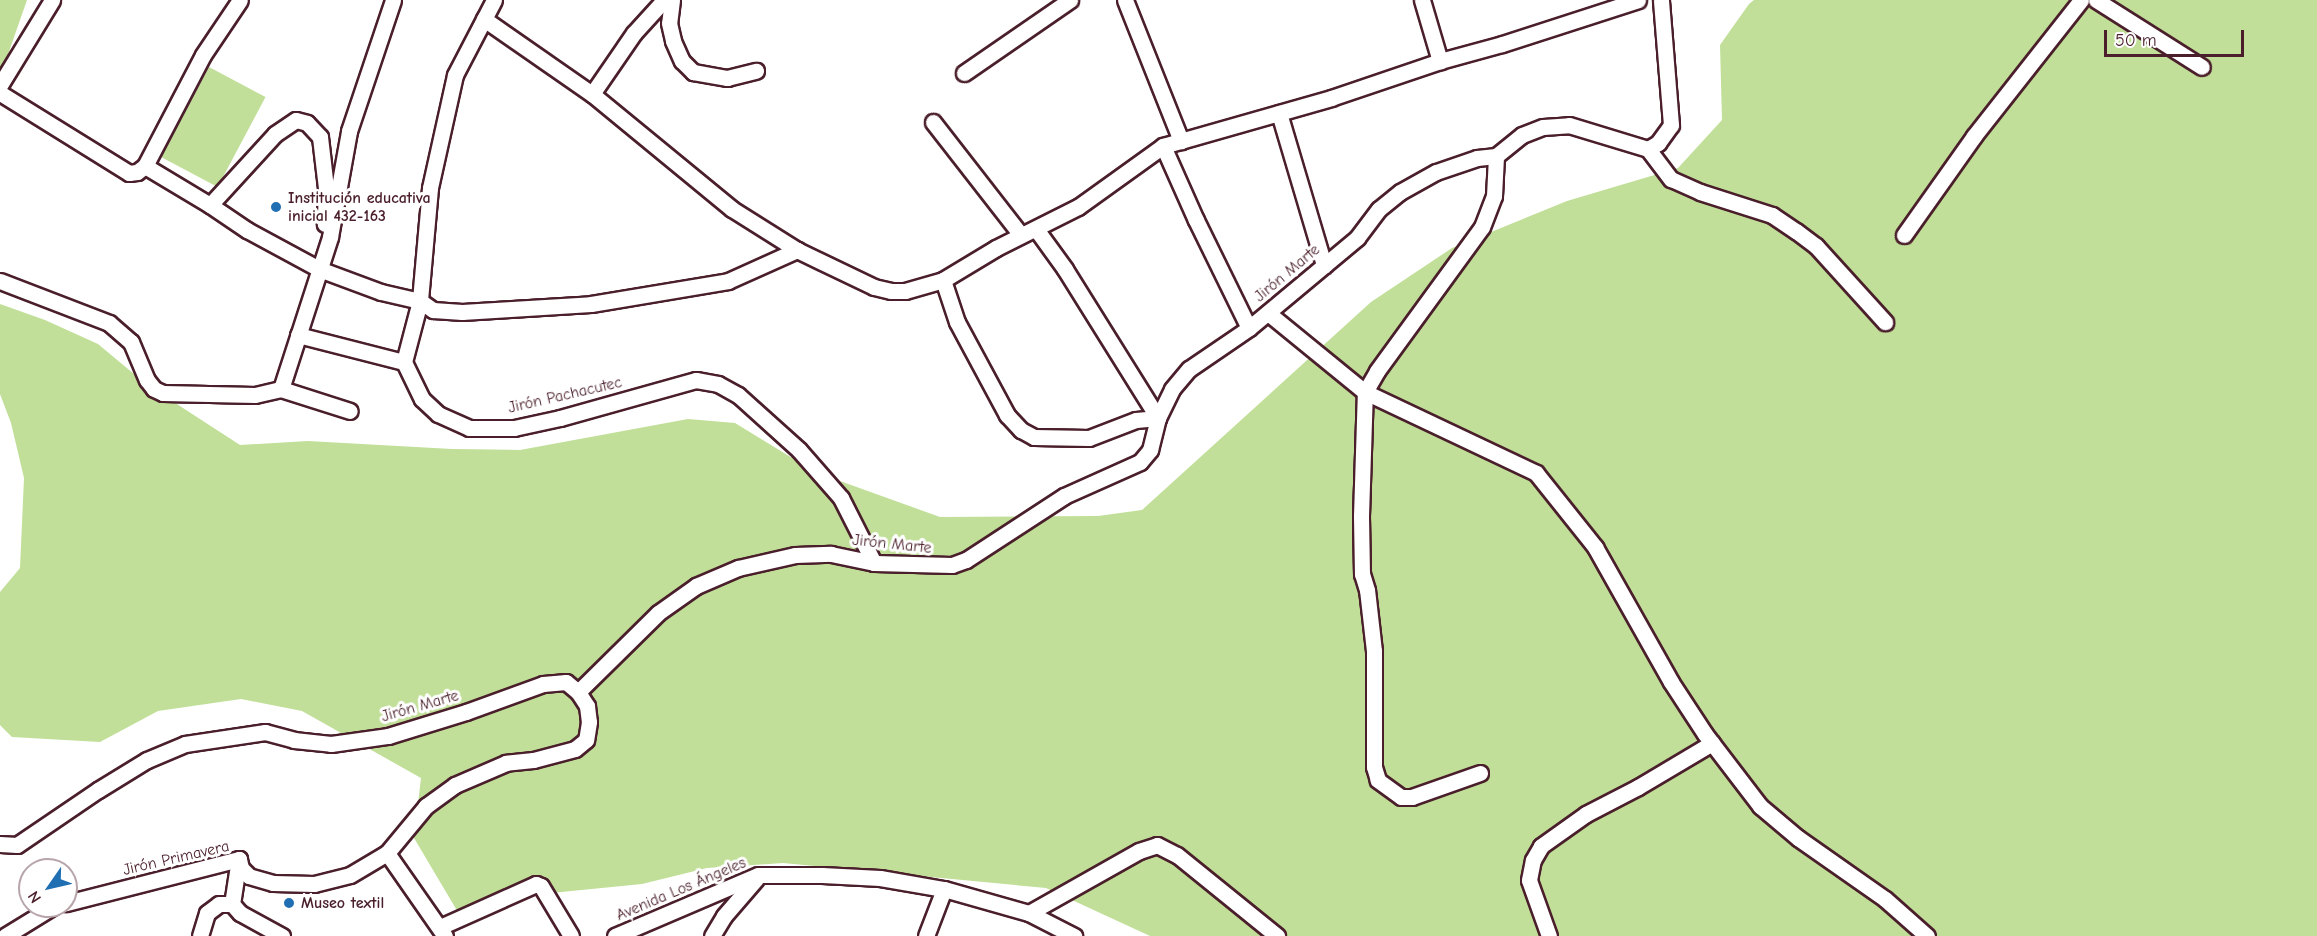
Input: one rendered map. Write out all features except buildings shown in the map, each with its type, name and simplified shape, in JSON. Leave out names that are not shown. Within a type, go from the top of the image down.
[{"type":"street","points":[[0,85],[52,0]]},
{"type":"street","points":[[0,93],[129,174],[145,166],[202,55],[240,0]]},
{"type":"street","points":[[281,389],[330,237],[349,131],[393,0]]},
{"type":"street","points":[[298,335],[404,362],[420,301],[430,188],[455,75],[494,0]]},
{"type":"street","points":[[592,94],[634,33],[664,0]]},
{"type":"street","points":[[672,0],[669,23],[673,41],[682,61],[693,72],[727,78],[756,71]]},
{"type":"street","points":[[964,73],[1070,0]]},
{"type":"street","points":[[1125,0],[1181,141]]},
{"type":"street","points":[[1422,0],[1440,61]]},
{"type":"street","points":[[484,19],[592,94],[732,208],[797,250],[874,286],[891,291],[905,291],[943,280],[1021,235],[1078,207],[1163,146],[1279,113],[1638,0]]},
{"type":"street","points":[[1648,149],[1658,143],[1671,125],[1661,0]]},
{"type":"street","points":[[1904,235],[1974,136],[2081,0]]},
{"type":"street","points":[[2096,0],[2202,67]]},
{"type":"street","points":[[1279,113],[1324,265]]},
{"type":"street","points":[[210,205],[275,134],[296,120],[307,123],[320,137],[326,188],[319,269]]},
{"type":"street","points":[[933,122],[1021,235]]},
{"type":"street","points":[[1480,773],[1426,794],[1401,797],[1378,780],[1374,767],[1374,651],[1360,557],[1365,392],[1377,371],[1482,227],[1494,196],[1497,156],[1522,135],[1543,127],[1569,125],[1648,149],[1671,179],[1700,192],[1772,215],[1796,231],[1816,246],[1885,322]]},
{"type":"street","points":[[1163,146],[1249,328]]},
{"type":"street","name":"Jirón Marte","points":[[0,844],[17,844],[98,789],[147,760],[184,744],[265,732],[294,740],[331,744],[388,736],[466,712],[543,684],[566,682],[578,692],[658,613],[696,586],[738,568],[795,555],[831,554],[874,563],[936,567],[966,560],[1064,496],[1140,462],[1150,450],[1158,418],[1172,389],[1189,369],[1268,313],[1357,238],[1379,209],[1400,192],[1436,171],[1477,158],[1497,156]]},
{"type":"street","points":[[145,166],[247,230],[319,269],[381,292],[420,301],[433,310],[462,312],[591,304],[728,280],[797,250]]},
{"type":"street","points":[[943,280],[957,322],[1007,415],[1021,430],[1034,437],[1089,438],[1136,420],[1158,418],[1077,289],[1036,229]]},
{"type":"street","points":[[0,281],[109,322],[131,342],[147,380],[163,393],[255,394],[281,389],[350,411]]},
{"type":"street","points":[[1268,313],[1365,392],[1536,473],[1595,547],[1671,682],[1712,743],[1760,806],[1775,820],[1885,899],[1927,936]]},
{"type":"street","name":"Jirón Pachacutec","points":[[404,362],[422,399],[438,414],[469,428],[514,428],[560,418],[696,380],[718,384],[738,395],[799,450],[841,498],[874,563]]},
{"type":"street","name":"Jirón Primavera","points":[[78,900],[239,859],[241,868],[258,881],[314,884],[350,875],[387,854],[426,806],[455,785],[506,763],[561,753],[575,748],[586,740],[589,722],[587,706],[578,692]]},
{"type":"street","points":[[1549,936],[1529,880],[1533,860],[1541,846],[1586,814],[1638,787],[1712,743]]},
{"type":"street","points":[[1029,913],[1139,851],[1157,845],[1177,855],[1277,936]]},
{"type":"street","points":[[387,854],[443,932],[536,884],[541,886],[571,936]]},
{"type":"street","points":[[232,904],[239,859]]},
{"type":"street","points":[[712,936],[724,916],[758,875]]},
{"type":"street","name":"Avenida Los Ángeles","points":[[615,936],[758,875],[880,878],[944,889],[1029,913],[1074,936]]},
{"type":"street","points":[[926,936],[944,889]]},
{"type":"street","points":[[200,936],[207,913],[219,904],[232,904],[240,913],[282,936]]},
{"type":"street","points":[[5,936],[34,918]]},
{"type":"green space","points":[[0,0],[27,0],[5,63],[0,87]]},
{"type":"green space","points":[[1754,0],[2317,0],[2317,936],[1150,936],[1046,888],[783,863],[707,868],[642,884],[531,895],[462,919],[414,838],[421,778],[302,711],[241,699],[158,711],[100,742],[12,737],[0,725],[0,592],[20,568],[24,478],[11,423],[0,394],[0,304],[45,320],[98,344],[146,384],[240,445],[308,441],[452,449],[520,450],[688,419],[735,423],[815,472],[940,517],[1098,516],[1142,510],[1371,302],[1452,248],[1567,201],[1678,168],[1722,120],[1720,45]]},
{"type":"green space","points":[[209,67],[266,97],[218,187],[161,157]]},
{"type":"place","name":"Institución educativa inicial 432-163","points":[[276,207]]},
{"type":"place","name":"Museo textil","points":[[289,903]]}]
